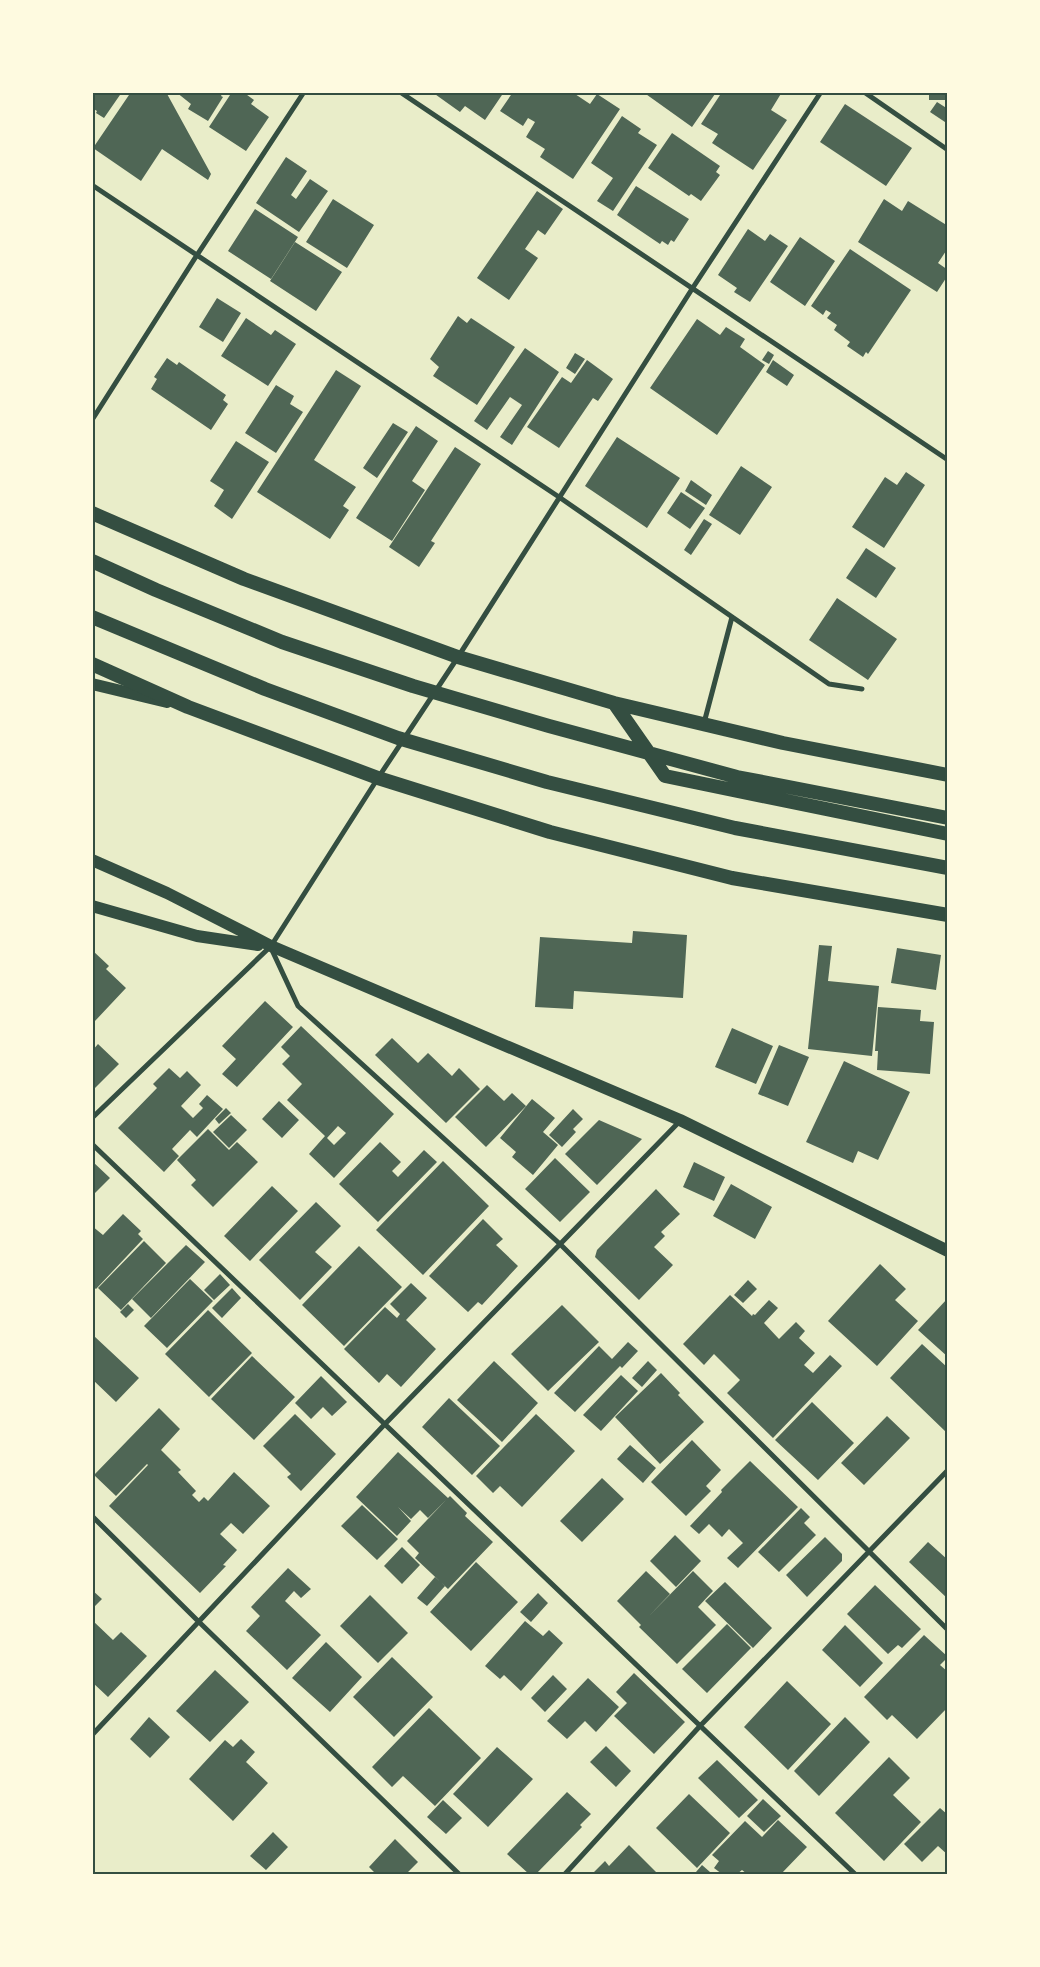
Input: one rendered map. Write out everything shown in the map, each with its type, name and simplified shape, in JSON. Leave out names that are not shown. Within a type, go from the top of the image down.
[{"type":"highway","points":[[92,513],[244,579],[458,657],[614,703],[783,743],[944,774]]},
{"type":"highway","points":[[92,561],[156,590],[282,642],[422,689],[737,777],[948,818]]},
{"type":"highway","points":[[92,617],[265,689],[398,738],[547,782],[735,828],[948,868]]},
{"type":"highway","points":[[92,664],[188,707],[378,778],[550,832],[732,878],[915,911],[948,915]]},
{"type":"highway","points":[[614,703],[665,776],[944,834]]},
{"type":"main road","points":[[92,684],[188,707]]},
{"type":"main road","points":[[92,860],[167,893],[270,946],[680,1120],[948,1251]]},
{"type":"main road","points":[[92,906],[198,936],[270,946]]},
{"type":"street","points":[[92,420],[304,92]]},
{"type":"street","points":[[400,92],[948,460]]},
{"type":"street","points":[[92,1118],[270,946],[458,657],[692,289],[821,92]]},
{"type":"street","points":[[864,92],[948,150]]},
{"type":"street","points":[[92,186],[559,497],[829,684],[862,689]]},
{"type":"street","points":[[703,724],[732,617]]},
{"type":"street","points":[[270,946],[298,1006],[560,1244],[948,1630]]},
{"type":"street","points":[[92,1735],[384,1425],[680,1120]]},
{"type":"street","points":[[92,1144],[855,1874]]},
{"type":"street","points":[[565,1874],[700,1726],[948,1470]]},
{"type":"street","points":[[92,1516],[459,1874]]},
{"type":"building","points":[[92,92],[122,92],[104,118],[92,108]]},
{"type":"building","points":[[131,92],[166,92],[211,174],[208,180],[162,149],[141,181],[93,148]]},
{"type":"building","points":[[176,92],[223,92],[221,96],[223,97],[208,121],[188,109],[191,104]]},
{"type":"building","points":[[232,92],[243,92],[254,100],[251,104],[269,117],[246,151],[209,127]]},
{"type":"building","points":[[432,92],[504,92],[485,120],[465,106],[460,112]]},
{"type":"building","points":[[513,92],[572,92],[590,104],[597,94],[620,109],[573,179],[540,157],[545,149],[526,137],[535,122],[528,118],[523,126],[500,111]]},
{"type":"building","points":[[643,92],[714,92],[715,94],[692,127]]},
{"type":"building","points":[[722,92],[782,92],[771,110],[787,120],[753,170],[712,143],[718,134],[701,124]]},
{"type":"building","points":[[929,92],[948,92],[948,100],[929,100]]},
{"type":"building","points":[[937,102],[948,109],[948,124],[930,112]]},
{"type":"building","points":[[845,104],[912,148],[886,186],[820,142]]},
{"type":"building","points":[[622,116],[641,129],[638,133],[657,145],[613,211],[597,201],[613,178],[591,163]]},
{"type":"building","points":[[672,133],[720,166],[716,172],[720,175],[701,201],[691,194],[689,196],[648,168]]},
{"type":"building","points":[[286,157],[307,171],[291,195],[296,199],[310,179],[328,191],[299,232],[256,203]]},
{"type":"building","points":[[636,186],[689,219],[674,242],[671,240],[668,245],[662,241],[660,244],[617,215]]},
{"type":"building","points":[[537,191],[563,209],[545,235],[538,230],[525,249],[538,258],[509,300],[477,278]]},
{"type":"building","points":[[333,199],[374,225],[347,268],[306,242]]},
{"type":"building","points":[[884,199],[902,211],[908,201],[948,226],[948,248],[938,263],[948,270],[948,275],[937,292],[858,242]]},
{"type":"building","points":[[255,209],[298,237],[271,279],[228,251]]},
{"type":"building","points":[[748,229],[765,241],[770,234],[788,246],[750,302],[734,292],[737,288],[718,275]]},
{"type":"building","points":[[800,237],[835,261],[805,306],[770,282]]},
{"type":"building","points":[[295,242],[342,272],[316,311],[270,281]]},
{"type":"building","points":[[850,249],[911,290],[868,354],[866,352],[863,357],[847,346],[850,342],[834,330],[837,325],[827,318],[831,313],[826,310],[823,315],[811,306]]},
{"type":"building","points":[[217,298],[241,313],[223,342],[199,327]]},
{"type":"building","points":[[458,316],[467,323],[471,318],[515,347],[477,405],[433,376],[439,367],[430,359]]},
{"type":"building","points":[[246,318],[271,335],[275,330],[296,344],[268,386],[221,356]]},
{"type":"building","points":[[697,319],[720,335],[726,327],[745,339],[740,347],[765,365],[717,435],[650,388]]},
{"type":"building","points":[[525,348],[559,372],[512,445],[500,437],[522,405],[510,397],[487,430],[474,421]]},
{"type":"building","points":[[768,351],[774,355],[769,364],[762,360]]},
{"type":"building","points":[[575,353],[585,359],[575,374],[566,368]]},
{"type":"building","points":[[167,358],[177,365],[179,362],[226,395],[223,400],[228,404],[211,430],[151,389],[157,379],[154,377]]},
{"type":"building","points":[[587,360],[613,379],[598,401],[593,398],[559,448],[527,427],[562,377],[571,383]]},
{"type":"building","points":[[773,360],[794,375],[787,386],[766,372]]},
{"type":"building","points":[[336,370],[361,386],[314,460],[356,487],[343,506],[349,510],[330,539],[257,492]]},
{"type":"building","points":[[276,385],[294,396],[290,404],[303,412],[276,453],[245,433]]},
{"type":"building","points":[[393,423],[408,432],[377,478],[363,468]]},
{"type":"building","points":[[416,426],[438,441],[412,481],[425,490],[392,541],[356,518]]},
{"type":"building","points":[[617,437],[680,478],[647,528],[585,486]]},
{"type":"building","points":[[236,441],[269,462],[232,519],[214,506],[224,490],[210,481]]},
{"type":"building","points":[[455,447],[481,464],[431,541],[435,543],[419,567],[389,547]]},
{"type":"building","points":[[741,466],[772,487],[740,535],[709,515]]},
{"type":"building","points":[[906,472],[925,485],[884,548],[852,527],[885,477],[897,485]]},
{"type":"building","points":[[691,480],[712,495],[706,505],[685,491]]},
{"type":"building","points":[[681,492],[705,508],[690,529],[667,513]]},
{"type":"building","points":[[704,519],[712,524],[691,555],[684,550]]},
{"type":"building","points":[[866,548],[896,568],[876,598],[846,578]]},
{"type":"building","points":[[837,598],[897,639],[868,680],[809,640]]},
{"type":"building","points":[[633,931],[687,935],[683,998],[574,991],[573,1009],[535,1007],[540,937],[632,943]]},
{"type":"building","points":[[819,945],[832,946],[828,981],[879,986],[872,1056],[808,1049]]},
{"type":"building","points":[[897,948],[941,955],[936,990],[891,983]]},
{"type":"building","points":[[92,950],[109,966],[106,969],[126,988],[95,1021],[92,1019]]},
{"type":"building","points":[[265,1001],[293,1027],[237,1087],[222,1074],[236,1059],[222,1046]]},
{"type":"building","points":[[878,1007],[921,1010],[920,1021],[934,1022],[930,1074],[877,1070],[878,1051],[875,1051]]},
{"type":"building","points":[[301,1026],[394,1114],[334,1178],[309,1154],[325,1136],[287,1100],[302,1084],[282,1064],[290,1056],[281,1047]],"holes":[[[338,1126],[346,1133],[334,1145],[327,1138]]]},
{"type":"building","points":[[732,1028],[773,1046],[756,1084],[715,1067]]},
{"type":"building","points":[[392,1038],[418,1063],[428,1053],[452,1076],[459,1068],[480,1089],[446,1123],[375,1055]]},
{"type":"building","points":[[98,1044],[119,1064],[92,1091],[92,1051]]},
{"type":"building","points":[[779,1045],[809,1057],[788,1106],[758,1094]]},
{"type":"building","points":[[844,1061],[910,1092],[878,1160],[858,1151],[853,1163],[806,1142]]},
{"type":"building","points":[[169,1068],[180,1078],[187,1071],[201,1085],[181,1106],[193,1118],[203,1108],[199,1104],[207,1095],[223,1109],[197,1137],[190,1130],[172,1149],[179,1156],[164,1172],[118,1128],[157,1088],[153,1084]]},
{"type":"building","points":[[487,1085],[504,1101],[512,1093],[526,1106],[486,1147],[455,1117]]},
{"type":"building","points":[[532,1099],[555,1118],[543,1132],[558,1145],[533,1175],[512,1157],[516,1152],[500,1138]]},
{"type":"building","points":[[279,1101],[299,1120],[282,1138],[262,1119]]},
{"type":"building","points":[[226,1108],[231,1113],[219,1124],[215,1119]]},
{"type":"building","points":[[573,1109],[583,1119],[573,1129],[576,1132],[562,1147],[549,1135]]},
{"type":"building","points":[[231,1115],[247,1130],[229,1148],[213,1132]]},
{"type":"building","points":[[599,1120],[642,1139],[597,1185],[565,1154]]},
{"type":"building","points":[[208,1129],[229,1150],[237,1142],[258,1162],[213,1207],[191,1185],[196,1180],[177,1160]]},
{"type":"building","points":[[380,1142],[401,1162],[392,1171],[398,1177],[424,1150],[437,1162],[378,1222],[339,1184]]},
{"type":"building","points":[[555,1158],[590,1192],[560,1222],[525,1189]]},
{"type":"building","points":[[92,1161],[110,1178],[92,1196]]},
{"type":"building","points":[[443,1161],[489,1206],[423,1275],[376,1230]]},
{"type":"building","points":[[694,1162],[725,1177],[714,1201],[683,1187]]},
{"type":"building","points":[[731,1184],[772,1207],[755,1239],[713,1216]]},
{"type":"building","points":[[272,1186],[298,1211],[250,1261],[224,1236]]},
{"type":"building","points":[[656,1189],[680,1214],[661,1232],[665,1236],[654,1247],[673,1265],[639,1300],[595,1257],[597,1250]]},
{"type":"building","points":[[316,1202],[341,1226],[315,1252],[332,1267],[300,1300],[259,1260]]},
{"type":"building","points":[[123,1214],[141,1231],[138,1234],[143,1239],[96,1289],[92,1286],[92,1226],[103,1235]]},
{"type":"building","points":[[483,1219],[503,1239],[496,1245],[518,1266],[482,1305],[478,1302],[468,1312],[429,1276]]},
{"type":"building","points":[[144,1241],[166,1263],[121,1310],[98,1288]]},
{"type":"building","points":[[186,1245],[205,1262],[151,1318],[132,1299]]},
{"type":"building","points":[[359,1246],[402,1287],[344,1346],[302,1305]]},
{"type":"building","points":[[880,1264],[906,1289],[895,1300],[918,1321],[877,1366],[828,1321]]},
{"type":"building","points":[[220,1274],[230,1285],[214,1300],[204,1290]]},
{"type":"building","points":[[190,1279],[213,1301],[167,1348],[144,1326]]},
{"type":"building","points":[[748,1280],[757,1289],[743,1303],[734,1295]]},
{"type":"building","points":[[411,1283],[427,1298],[406,1320],[436,1349],[401,1387],[387,1374],[379,1383],[344,1349],[385,1307],[397,1318],[400,1314],[390,1304]]},
{"type":"building","points":[[232,1288],[241,1298],[222,1318],[212,1308]]},
{"type":"building","points":[[730,1295],[752,1316],[769,1300],[778,1308],[764,1323],[779,1339],[796,1322],[805,1331],[799,1338],[815,1353],[804,1365],[813,1373],[830,1355],[842,1366],[773,1438],[727,1393],[740,1380],[714,1354],[704,1365],[683,1344]]},
{"type":"building","points":[[948,1298],[948,1357],[918,1330]]},
{"type":"building","points":[[128,1304],[134,1310],[126,1318],[120,1312]]},
{"type":"building","points":[[562,1305],[599,1342],[548,1391],[511,1354]]},
{"type":"building","points":[[208,1310],[252,1353],[209,1397],[165,1354]]},
{"type":"building","points":[[94,1336],[139,1378],[116,1402],[92,1379],[92,1338]]},
{"type":"building","points":[[628,1342],[638,1351],[622,1368],[620,1366],[575,1412],[554,1393],[599,1346],[612,1359]]},
{"type":"building","points":[[922,1344],[948,1368],[946,1432],[890,1378]]},
{"type":"building","points":[[252,1356],[295,1397],[254,1440],[211,1399]]},
{"type":"building","points":[[494,1361],[538,1403],[502,1442],[457,1400]]},
{"type":"building","points":[[648,1361],[657,1370],[642,1387],[632,1378]]},
{"type":"building","points":[[661,1373],[680,1393],[678,1395],[704,1422],[660,1464],[615,1417]]},
{"type":"building","points":[[621,1375],[638,1391],[601,1431],[583,1415]]},
{"type":"building","points":[[321,1376],[347,1402],[332,1416],[323,1407],[311,1419],[295,1403]]},
{"type":"building","points":[[449,1398],[500,1446],[472,1475],[422,1427]]},
{"type":"building","points":[[812,1402],[854,1443],[818,1480],[775,1440]]},
{"type":"building","points":[[159,1408],[180,1429],[161,1450],[181,1470],[178,1472],[196,1491],[192,1495],[199,1502],[204,1497],[208,1501],[234,1472],[270,1506],[243,1534],[231,1523],[220,1534],[237,1550],[223,1565],[226,1566],[200,1593],[109,1506],[148,1465],[116,1496],[94,1475]]},
{"type":"building","points":[[295,1414],[336,1454],[301,1491],[287,1477],[291,1474],[263,1446]]},
{"type":"building","points":[[536,1414],[575,1451],[522,1507],[500,1486],[493,1493],[476,1476]]},
{"type":"building","points":[[887,1416],[910,1438],[864,1485],[841,1463]]},
{"type":"building","points":[[692,1440],[721,1470],[706,1486],[711,1491],[686,1516],[651,1482]]},
{"type":"building","points":[[630,1445],[656,1468],[643,1483],[617,1459]]},
{"type":"building","points":[[398,1452],[448,1498],[450,1496],[467,1513],[465,1516],[493,1542],[448,1589],[415,1558],[419,1553],[407,1541],[446,1500],[428,1518],[420,1510],[411,1519],[398,1507],[411,1521],[397,1536],[356,1497]]},
{"type":"building","points":[[750,1461],[798,1507],[738,1568],[727,1558],[743,1543],[729,1529],[722,1537],[709,1524],[699,1534],[690,1526],[722,1492],[721,1490]]},
{"type":"building","points":[[602,1478],[624,1499],[582,1542],[560,1521]]},
{"type":"building","points":[[362,1505],[398,1539],[377,1560],[341,1526]]},
{"type":"building","points":[[801,1508],[810,1517],[804,1523],[816,1535],[779,1572],[758,1552]]},
{"type":"building","points":[[675,1535],[701,1561],[676,1587],[650,1561]]},
{"type":"building","points":[[825,1537],[842,1554],[842,1561],[807,1597],[786,1575]]},
{"type":"building","points":[[928,1542],[948,1560],[948,1599],[909,1562]]},
{"type":"building","points":[[402,1547],[420,1565],[402,1584],[384,1566]]},
{"type":"building","points":[[476,1562],[518,1602],[471,1651],[430,1612]]},
{"type":"building","points":[[288,1568],[311,1589],[301,1598],[294,1591],[285,1601],[321,1635],[287,1670],[246,1631],[260,1616],[251,1607]]},
{"type":"building","points":[[646,1571],[670,1594],[648,1617],[693,1571],[713,1591],[698,1607],[716,1625],[677,1664],[639,1627],[641,1625],[617,1601]]},
{"type":"building","points":[[435,1577],[445,1586],[427,1606],[417,1598]]},
{"type":"building","points":[[725,1582],[772,1628],[753,1648],[705,1601]]},
{"type":"building","points":[[875,1585],[921,1629],[902,1648],[898,1645],[888,1654],[847,1614]]},
{"type":"building","points":[[92,1590],[102,1599],[92,1609]]},
{"type":"building","points":[[538,1593],[548,1603],[531,1622],[520,1612]]},
{"type":"building","points":[[370,1595],[408,1633],[378,1663],[340,1626]]},
{"type":"building","points":[[92,1620],[113,1640],[121,1632],[147,1656],[108,1697],[92,1682]]},
{"type":"building","points":[[525,1621],[543,1636],[549,1630],[563,1643],[521,1691],[504,1675],[500,1679],[485,1666]]},
{"type":"building","points":[[727,1624],[751,1648],[707,1693],[682,1669]]},
{"type":"building","points":[[845,1625],[883,1663],[860,1687],[822,1650]]},
{"type":"building","points":[[924,1635],[948,1657],[940,1665],[948,1672],[948,1707],[917,1739],[892,1715],[887,1720],[864,1697]]},
{"type":"building","points":[[326,1642],[362,1677],[330,1712],[292,1678]]},
{"type":"building","points":[[392,1657],[433,1697],[394,1737],[353,1697]]},
{"type":"building","points":[[215,1670],[249,1702],[210,1742],[176,1711]]},
{"type":"building","points":[[634,1673],[685,1722],[654,1754],[614,1716],[627,1703],[616,1692]]},
{"type":"building","points":[[553,1675],[567,1689],[545,1712],[531,1698]]},
{"type":"building","points":[[588,1678],[619,1707],[596,1732],[585,1721],[567,1739],[547,1721]]},
{"type":"building","points":[[787,1681],[831,1724],[788,1770],[744,1727]]},
{"type":"building","points":[[429,1708],[481,1758],[435,1806],[403,1776],[392,1787],[372,1767]]},
{"type":"building","points":[[149,1717],[170,1737],[150,1758],[130,1739]]},
{"type":"building","points":[[845,1717],[870,1742],[819,1796],[794,1771]]},
{"type":"building","points":[[241,1739],[255,1752],[246,1762],[268,1783],[233,1821],[189,1779],[225,1740],[233,1747]]},
{"type":"building","points":[[606,1746],[631,1771],[616,1787],[590,1762]]},
{"type":"building","points":[[497,1747],[533,1779],[488,1827],[453,1794]]},
{"type":"building","points":[[889,1757],[910,1778],[893,1795],[921,1822],[884,1861],[835,1813]]},
{"type":"building","points":[[717,1760],[758,1800],[739,1818],[698,1778]]},
{"type":"building","points":[[567,1792],[591,1814],[580,1825],[582,1827],[536,1874],[529,1874],[507,1854]]},
{"type":"building","points":[[689,1794],[730,1833],[697,1868],[656,1828]]},
{"type":"building","points":[[763,1799],[781,1816],[764,1832],[747,1816]]},
{"type":"building","points":[[443,1800],[462,1818],[446,1834],[427,1817]]},
{"type":"building","points":[[940,1808],[948,1815],[948,1855],[938,1846],[922,1862],[904,1844]]},
{"type":"building","points":[[778,1820],[807,1847],[781,1874],[767,1874],[765,1872],[762,1874],[747,1874],[742,1870],[737,1874],[722,1874],[714,1868],[719,1861],[712,1855],[745,1821],[762,1837]]},
{"type":"building","points":[[273,1832],[288,1847],[266,1870],[250,1856]]},
{"type":"building","points":[[395,1839],[418,1862],[406,1874],[376,1874],[369,1867]]},
{"type":"building","points":[[629,1845],[658,1874],[592,1874],[605,1861],[609,1866]]},
{"type":"building","points":[[702,1865],[710,1872],[699,1874],[696,1872]]}]
